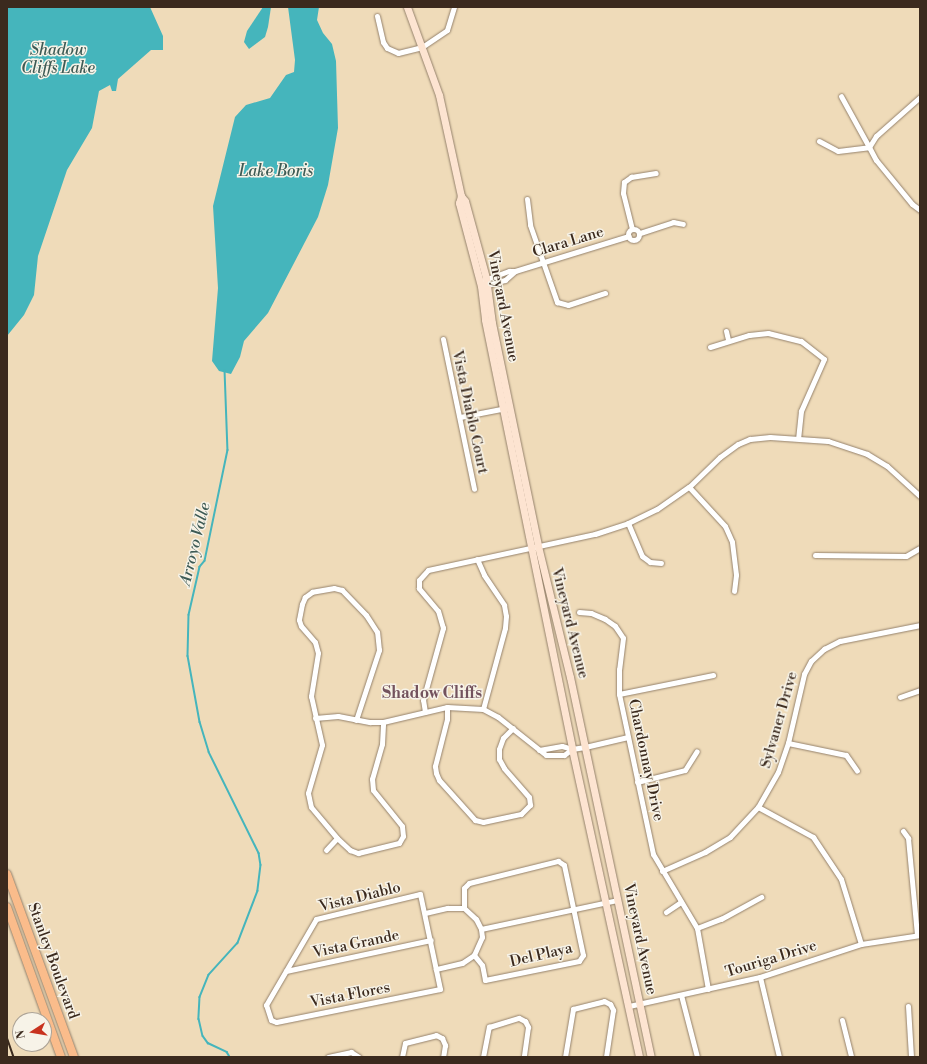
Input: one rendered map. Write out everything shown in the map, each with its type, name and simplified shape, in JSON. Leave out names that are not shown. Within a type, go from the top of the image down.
[{"type":"main road","name":"Stanley Boulevard","points":[[7,874],[74,1057]]},
{"type":"main road","name":"Stanley Boulevard","points":[[7,907],[61,1057]]},
{"type":"street","name":"Vineyard Avenue","points":[[407,7],[439,95],[461,196],[459,203],[484,286],[506,408],[535,546],[572,749],[640,1057]]},
{"type":"street","points":[[377,16],[386,48],[398,54],[422,47],[447,30],[454,7]]},
{"type":"street","points":[[841,96],[869,147],[912,204],[920,210]]},
{"type":"street","points":[[869,147],[876,136],[920,97]]},
{"type":"street","points":[[819,141],[838,151],[869,147]]},
{"type":"street","points":[[629,236],[632,229],[623,193],[624,182],[631,177],[656,173]]},
{"type":"street","name":"Vineyard Avenue","points":[[461,196],[466,201],[486,278],[484,286]]},
{"type":"street","points":[[527,199],[530,225],[554,297],[560,304],[568,305],[605,293]]},
{"type":"street","points":[[632,229],[640,233],[673,222],[683,224]]},
{"type":"street","name":"Clara Lane","points":[[486,278],[515,271],[629,236],[636,240],[640,233]]},
{"type":"street","name":"Clara Lane","points":[[484,286],[506,280],[515,271]]},
{"type":"street","points":[[726,331],[728,340]]},
{"type":"street","points":[[710,347],[728,340],[768,333],[787,336],[801,341],[824,359],[801,411],[798,438]]},
{"type":"street","name":"Vista Diablo Court","points":[[443,339],[474,489]]},
{"type":"street","points":[[460,417],[506,408]]},
{"type":"street","points":[[425,712],[422,700],[443,628],[442,618],[419,588],[419,580],[428,570],[595,534],[628,523],[656,509],[689,487],[720,457],[738,444],[770,437],[828,441],[867,454],[886,466],[920,496]]},
{"type":"street","points":[[689,487],[725,526],[732,542],[736,575],[734,591]]},
{"type":"street","points":[[628,523],[642,556],[650,562],[662,563]]},
{"type":"street","name":"Vineyard Avenue","points":[[535,546],[585,747],[651,1057]]},
{"type":"street","points":[[815,555],[906,556],[920,548]]},
{"type":"street","points":[[477,559],[484,575],[501,600],[506,616],[505,628],[483,708]]},
{"type":"street","points":[[356,720],[379,650],[377,632],[366,615],[345,593],[334,588],[312,592],[305,597],[299,620],[315,642],[318,653],[310,689],[322,745],[308,793],[311,807],[337,838],[350,850],[358,853],[399,842],[403,836],[402,826],[373,790],[372,779],[382,744],[383,722]]},
{"type":"street","name":"Chardonnay Drive","points":[[579,612],[591,613],[605,619],[616,626],[623,638],[619,669],[620,694],[653,854],[697,928]]},
{"type":"street","name":"Sylvaner Drive","points":[[662,871],[705,852],[730,837],[758,807],[778,772],[788,743],[804,674],[811,661],[824,649],[840,641],[920,625]]},
{"type":"street","points":[[620,694],[713,675]]},
{"type":"street","points":[[900,697],[920,690]]},
{"type":"street","points":[[315,718],[338,716],[356,720],[383,722],[447,707],[483,708],[512,728],[546,755],[564,755],[572,749]]},
{"type":"street","points":[[447,707],[447,719],[435,766],[436,773],[438,780],[475,820],[483,822],[521,814],[530,805],[529,797],[504,768],[499,759],[501,744],[512,728]]},
{"type":"street","points":[[539,750],[562,746],[572,749],[628,737]]},
{"type":"street","points":[[788,743],[846,756],[857,771]]},
{"type":"street","points":[[637,782],[685,770],[697,751]]},
{"type":"street","points":[[758,807],[813,837],[841,879],[860,944]]},
{"type":"street","points":[[903,831],[908,838],[919,935]]},
{"type":"street","points":[[326,850],[337,838]]},
{"type":"street","points":[[464,908],[464,888],[469,883],[558,861],[564,865],[574,910]]},
{"type":"street","name":"Vista Diablo","points":[[286,971],[316,919],[420,894],[431,940]]},
{"type":"street","points":[[708,989],[697,928],[721,919],[761,897]]},
{"type":"street","points":[[481,929],[618,900]]},
{"type":"street","points":[[666,912],[681,902]]},
{"type":"street","points":[[425,913],[447,908],[464,908],[476,919],[481,929],[482,937],[474,955],[462,963],[436,969]]},
{"type":"street","name":"Del Playa","points":[[474,955],[482,965],[485,980],[579,961],[583,955],[574,910]]},
{"type":"street","name":"Touriga Drive","points":[[629,1006],[760,977],[860,944],[919,935]]},
{"type":"street","name":"Vista Flores","points":[[286,971],[266,1005],[271,1020],[276,1022],[440,989],[431,940]]},
{"type":"street","name":"Vista Grande","points":[[286,971],[431,940]]},
{"type":"street","points":[[760,977],[779,1057]]},
{"type":"street","points":[[681,995],[697,1057]]},
{"type":"street","points":[[565,1057],[573,1009],[604,1001],[610,1004],[613,1010],[606,1057]]},
{"type":"street","points":[[908,1006],[911,1057]]},
{"type":"street","points":[[483,1057],[489,1027],[519,1018],[525,1021],[528,1027],[524,1057]]},
{"type":"street","points":[[842,1020],[851,1057]]},
{"type":"street","points":[[402,1057],[405,1043],[436,1035],[442,1038],[444,1045],[443,1057]]},
{"type":"street","points":[[328,1057],[351,1052],[359,1057]]},
{"type":"water","name":"Shadow Cliffs Lake","points":[[7,7],[150,7],[163,36],[163,50],[151,50],[118,79],[116,91],[112,91],[110,85],[99,91],[92,128],[67,170],[38,256],[34,295],[24,315],[7,336]]},
{"type":"water","points":[[263,7],[271,7],[265,37],[249,49],[244,42],[247,31]]},
{"type":"water","name":"Lake Boris","points":[[288,7],[319,7],[317,20],[323,33],[332,44],[336,61],[338,128],[328,185],[318,217],[268,313],[244,341],[240,357],[231,374],[219,371],[212,361],[218,288],[213,206],[235,117],[246,105],[270,98],[286,75],[294,72],[295,60]]},
{"type":"waterway","name":"Arroyo Valle","points":[[225,370],[228,450],[205,561],[200,567],[189,615],[188,656],[200,722],[209,752],[259,853],[261,865],[258,891],[238,943],[209,975],[200,997],[199,1019],[203,1036],[208,1043],[227,1052],[230,1057]]},
{"type":"railway","points":[[7,1037],[14,1057]]},
{"type":"district","name":"Shadow Cliffs","points":[[432,693]]}]
